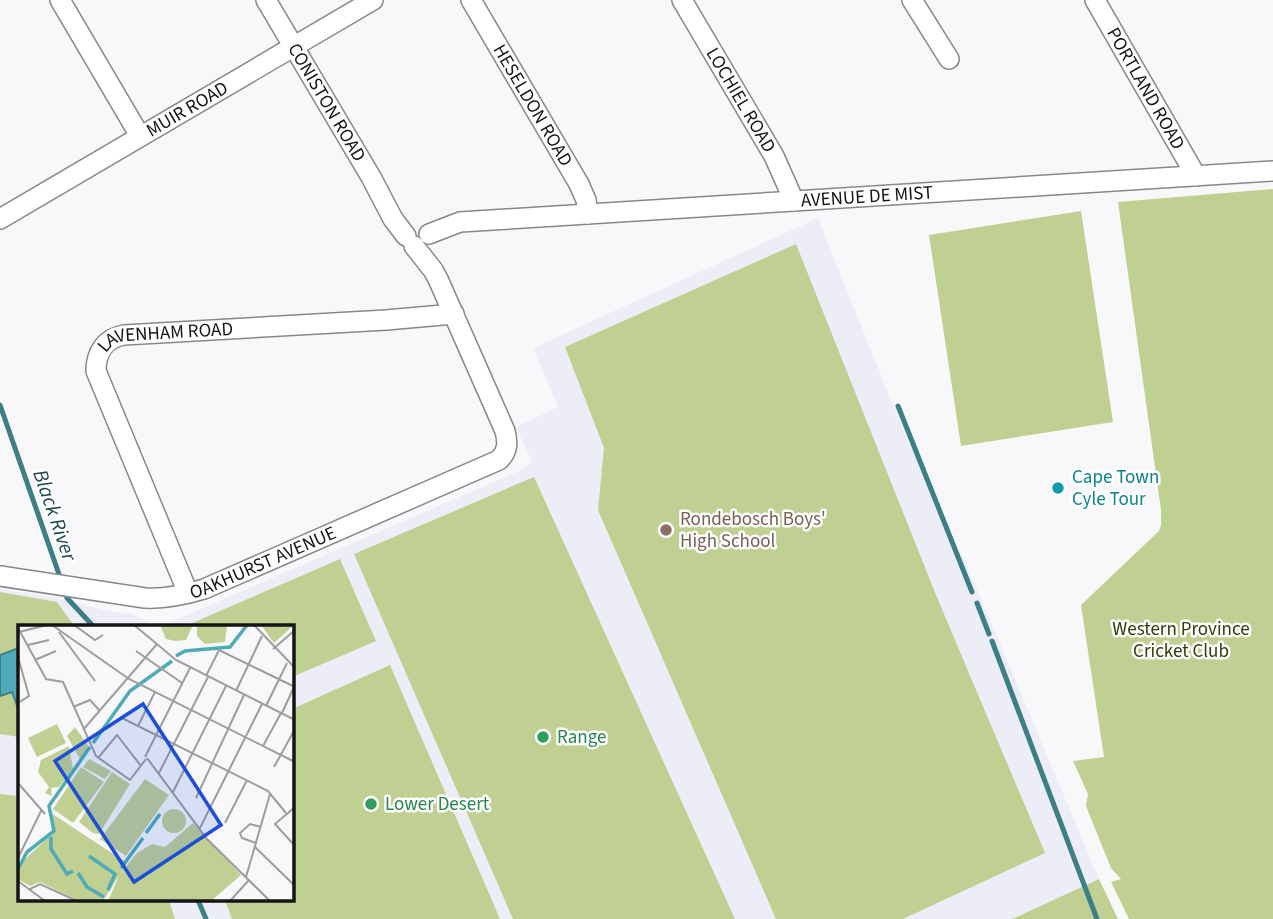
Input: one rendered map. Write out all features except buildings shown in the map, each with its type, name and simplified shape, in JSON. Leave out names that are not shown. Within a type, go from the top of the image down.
[{"type":"street","points":[[60,0],[141,136]]},
{"type":"street","name":"CONISTON ROAD","points":[[266,0],[388,206],[396,225],[418,234],[505,431],[507,448]]},
{"type":"street","name":"MUIR ROAD","points":[[0,219],[373,0]]},
{"type":"street","name":"HESELDON ROAD","points":[[471,0],[579,184],[586,200],[588,214]]},
{"type":"street","name":"LOCHIEL ROAD","points":[[682,0],[774,156],[794,201]]},
{"type":"street","points":[[912,0],[949,60]]},
{"type":"street","name":"PORTLAND ROAD","points":[[1096,0],[1196,176]]},
{"type":"street","name":"AVENUE DE MIST","points":[[418,234],[443,220],[460,222],[1273,171]]},
{"type":"street","name":"LAVENHAM ROAD","points":[[188,593],[96,371],[100,350],[106,342],[124,335],[454,314]]},
{"type":"street","name":"OAKHURST AVENUE","points":[[0,576],[145,598],[162,599],[204,589],[493,464],[503,456],[507,448]]},
{"type":"shaded area","name":"Rondebosch Boys' High School","points":[[818,218],[904,432],[980,596],[1099,879],[1012,919],[0,919],[0,589],[60,599],[113,612],[130,613],[155,625],[18,625],[18,902],[294,902],[294,625],[164,625],[519,471],[531,460],[516,427],[558,407],[533,348]]},
{"type":"green space","name":"Western Province Cricket Club","points":[[1273,189],[1273,919],[1129,919],[1111,882],[1121,879],[1111,868],[1086,806],[1088,794],[1073,761],[1104,757],[1081,605],[1159,531],[1161,525],[1118,202]]},
{"type":"green space","points":[[1081,211],[1113,422],[961,446],[929,235]]},
{"type":"green space","points":[[796,244],[936,595],[1045,853],[903,919],[776,919],[598,510],[604,448],[565,347]]},
{"type":"green space","name":"Range","points":[[534,477],[735,919],[513,919],[354,554]]},
{"type":"green space","points":[[340,559],[376,641],[294,676],[294,625],[188,625]]},
{"type":"green space","points":[[0,592],[57,602],[74,625],[18,625],[18,737],[0,734]]},
{"type":"green space","name":"Lower Desert","points":[[390,665],[500,919],[232,919],[226,902],[294,902],[294,708]]},
{"type":"green space","points":[[0,794],[18,796],[18,902],[170,902],[175,919],[0,919]]},
{"type":"green space","points":[[1099,879],[1118,919],[1012,919]]},
{"type":"water","points":[[18,648],[18,708],[12,692],[0,696],[0,655]]},
{"type":"waterway","name":"Black River","points":[[0,405],[61,580]]},
{"type":"waterway","points":[[898,406],[972,592]]},
{"type":"waterway","name":"Black River","points":[[64,589],[67,598],[92,625]]},
{"type":"waterway","points":[[977,603],[989,634]]},
{"type":"waterway","points":[[992,641],[1097,919]]},
{"type":"waterway","name":"Black River","points":[[199,902],[206,919]]},
{"type":"place","name":"Cape Town Cyle Tour","points":[[1058,488]]},
{"type":"place","name":"Rondebosch Boys' High School","points":[[666,530]]},
{"type":"place","name":"Range","points":[[543,737]]},
{"type":"place","name":"Lower Desert","points":[[371,804]]}]
